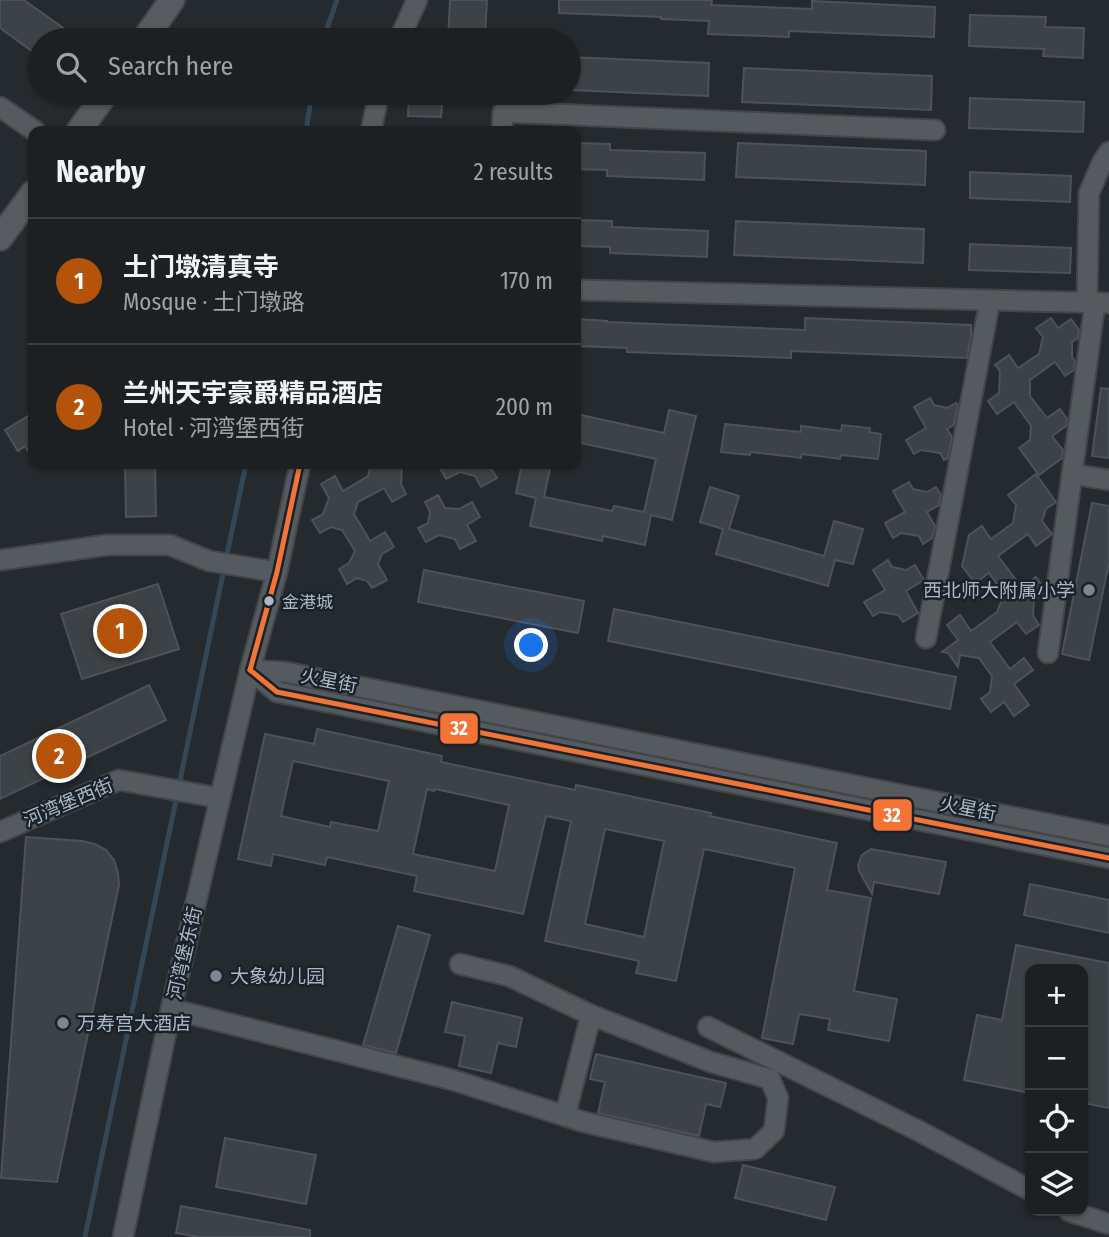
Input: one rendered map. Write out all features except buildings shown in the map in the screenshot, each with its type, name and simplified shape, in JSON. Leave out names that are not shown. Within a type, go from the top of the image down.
[{"type":"main road","points":[[152,28],[172,0]]},
{"type":"main road","points":[[83,126],[97,105]]},
{"type":"main road","points":[[0,238],[28,200]]},
{"type":"street","points":[[405,28],[417,0]]},
{"type":"street","points":[[372,126],[376,105]]},
{"type":"street","points":[[0,107],[28,126]]},
{"type":"street","points":[[502,126],[503,112],[935,130]]},
{"type":"street","points":[[1048,653],[1097,303],[1088,193],[1109,152]]},
{"type":"street","points":[[581,290],[1097,303]]},
{"type":"street","points":[[926,638],[990,300]]},
{"type":"street","name":"河湾堡东街","points":[[123,1237],[171,1009],[299,469]]},
{"type":"street","points":[[1072,474],[1109,480]]},
{"type":"street","points":[[0,561],[107,545],[170,545],[209,561],[276,572]]},
{"type":"street","name":"火星街","points":[[250,670],[299,674],[1109,836]]},
{"type":"street","name":"火星街","points":[[250,670],[277,692],[1109,858]]},
{"type":"street","name":"河湾堡西街","points":[[0,832],[119,780],[220,798]]},
{"type":"street","points":[[171,1009],[453,1080],[584,1122],[714,1152],[755,1149],[774,1130],[778,1098],[771,1079],[711,1062],[592,1015],[509,976],[460,964]]},
{"type":"street","points":[[565,1115],[592,1015]]},
{"type":"street","points":[[708,1027],[917,1130],[1025,1187]]},
{"type":"street","points":[[1084,1216],[1109,1224]]},
{"type":"waterway","points":[[327,28],[337,0]]},
{"type":"waterway","points":[[307,126],[310,105]]},
{"type":"waterway","points":[[226,559],[245,469]]},
{"type":"waterway","points":[[179,785],[224,569]]},
{"type":"waterway","points":[[85,1237],[177,795]]},
{"type":"transit line","name":"32","points":[[250,670],[277,572],[299,469]]},
{"type":"transit line","name":"32","points":[[250,670],[277,692],[1109,858]]},
{"type":"place","name":"西北师大附属小学","points":[[1089,590]]},
{"type":"place","name":"金港城","points":[[269,601]]},
{"type":"place","name":"土门墩清真寺","points":[[120,631]]},
{"type":"place","name":"兰州天宇豪爵精品酒店","points":[[59,756]]},
{"type":"place","name":"大象幼儿园","points":[[216,976]]},
{"type":"place","name":"万寿宫大酒店","points":[[63,1023]]}]
